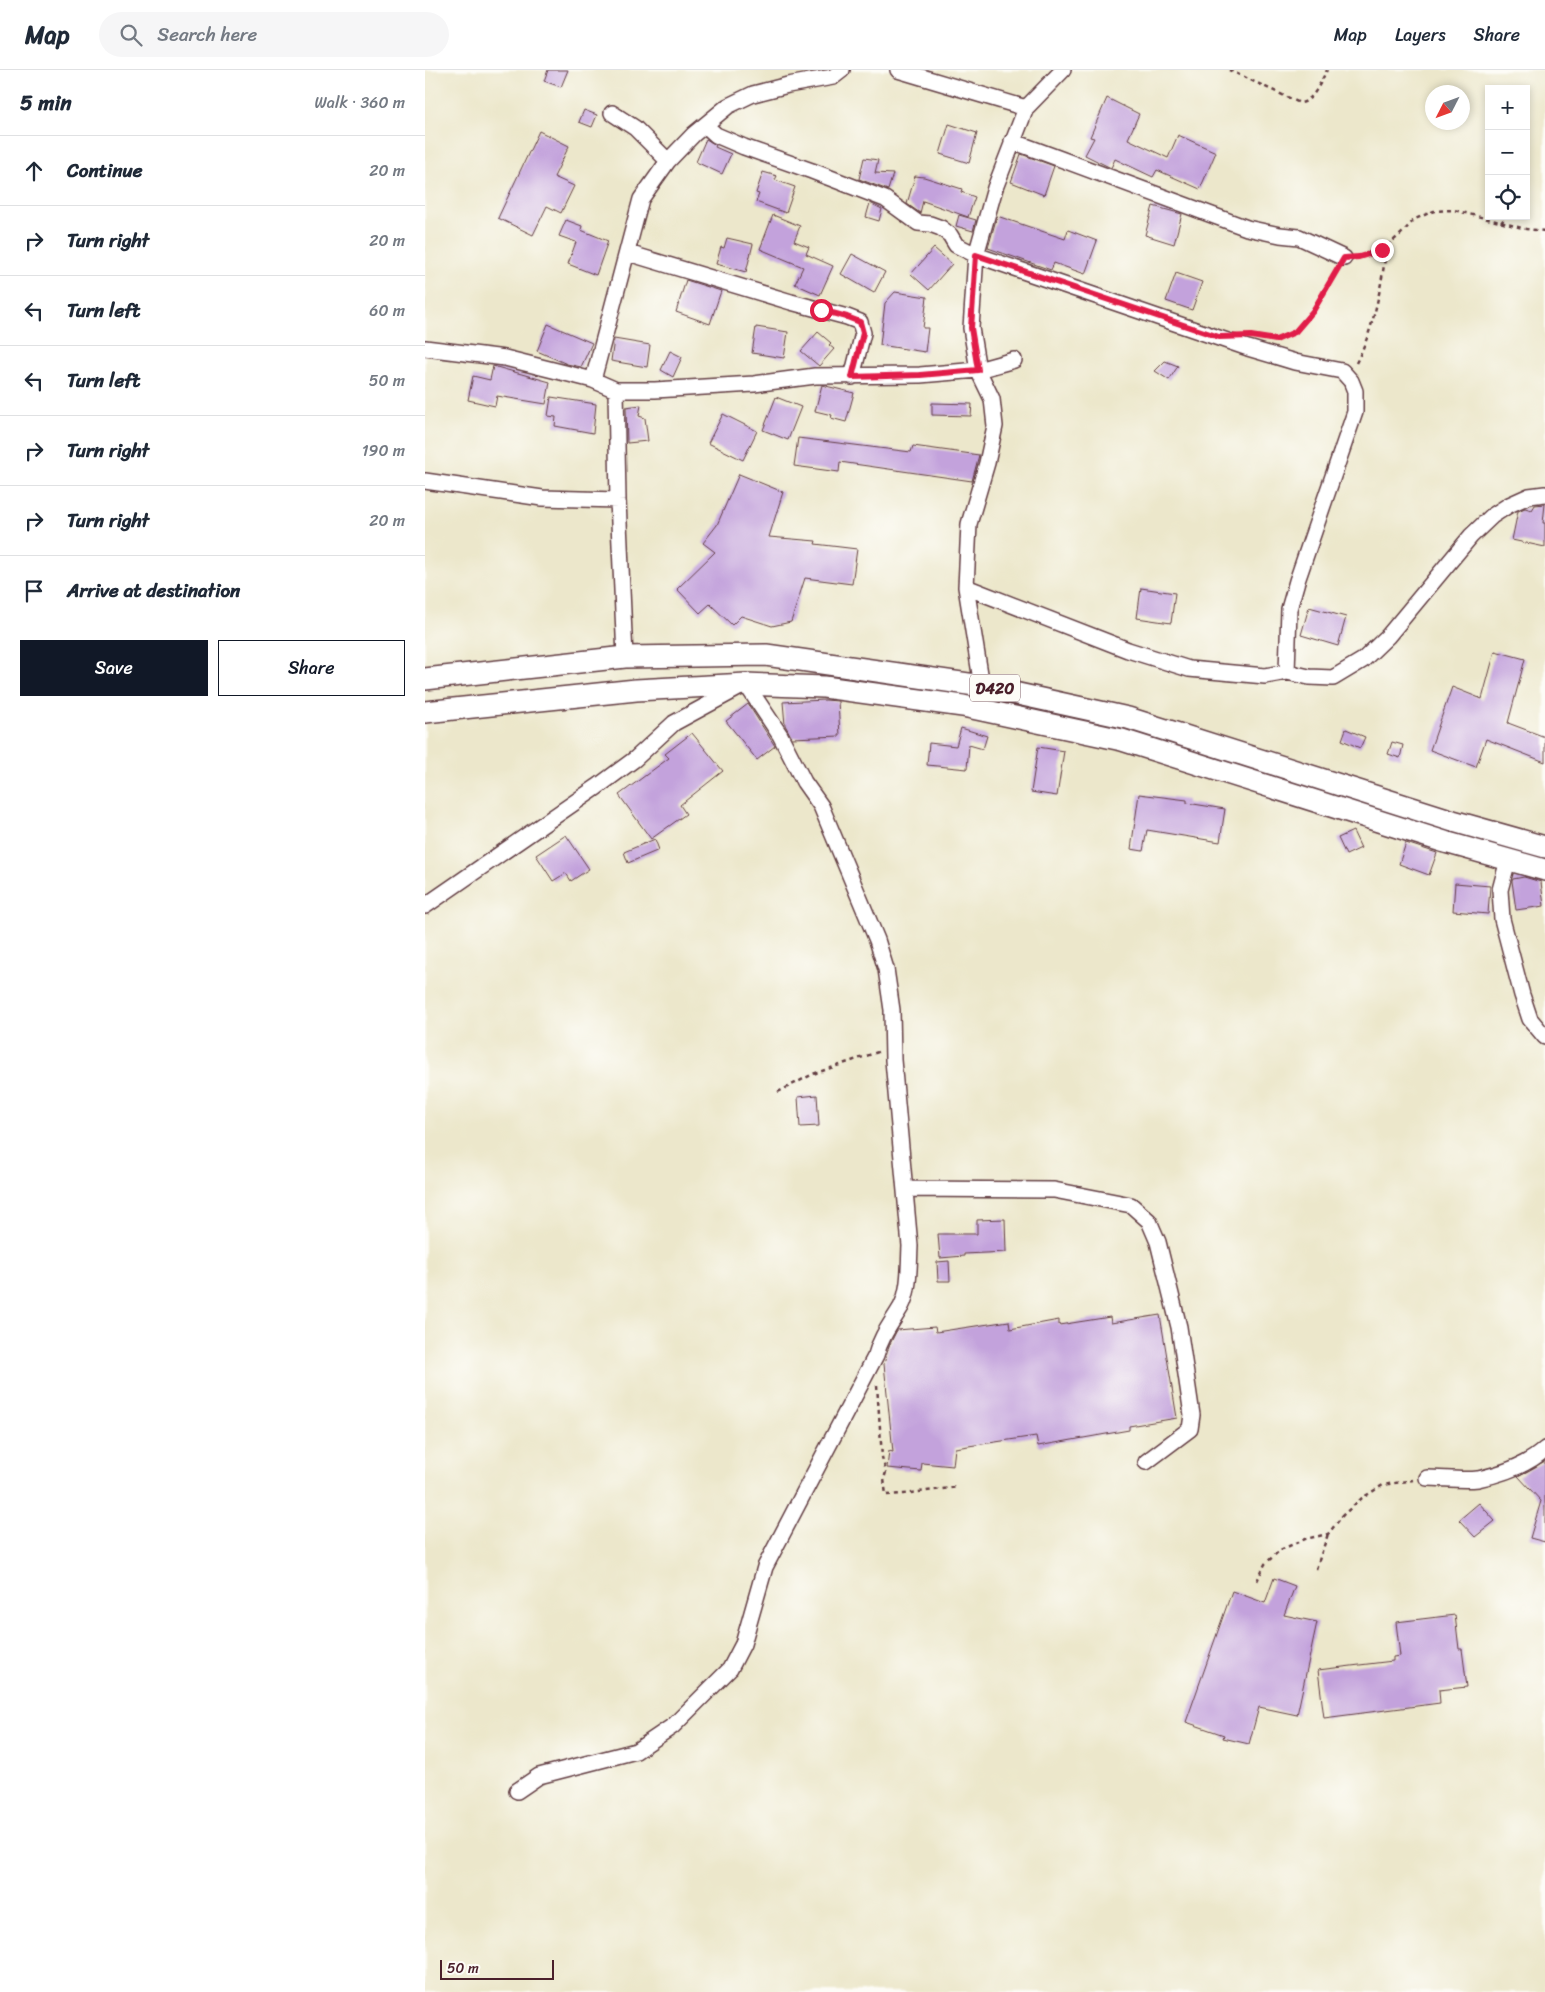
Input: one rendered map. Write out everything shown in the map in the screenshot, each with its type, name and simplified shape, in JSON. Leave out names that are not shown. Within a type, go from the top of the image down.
[{"type":"highway","name":"D420","points":[[425,679],[625,657],[766,655],[982,686],[1128,718],[1453,821],[1545,848]]},
{"type":"highway","name":"D420","points":[[425,712],[636,690],[746,684],[824,687],[963,706],[1122,740],[1445,842],[1545,870]]},
{"type":"street","points":[[593,380],[641,199],[668,161],[705,125],[729,106],[753,94],[833,77],[843,70]]},
{"type":"street","points":[[898,70],[1026,108]]},
{"type":"street","points":[[982,686],[966,587],[969,524],[987,463],[995,426],[992,399],[978,370],[971,328],[976,255],[995,188],[1026,108],[1063,70]]},
{"type":"street","points":[[612,113],[635,128],[668,161]]},
{"type":"street","points":[[705,125],[716,135],[743,147],[812,170],[885,198],[919,223],[941,228],[950,235],[956,245],[976,255],[1248,348],[1295,362],[1343,371],[1355,391],[1355,412],[1289,609],[1287,672]]},
{"type":"street","points":[[1013,141],[1247,228],[1299,237],[1344,258]]},
{"type":"street","points":[[628,253],[860,322],[863,333],[852,377]]},
{"type":"street","points":[[425,348],[505,358],[593,380],[617,390],[655,390],[754,384],[815,376],[920,375],[978,370],[1014,360]]},
{"type":"street","points":[[617,390],[618,500],[625,657]]},
{"type":"street","points":[[425,481],[542,498],[618,500]]},
{"type":"street","points":[[966,587],[1128,650],[1189,669],[1265,676],[1287,672],[1309,677],[1333,678],[1363,660],[1388,636],[1471,536],[1492,516],[1509,505],[1529,496],[1545,494]]},
{"type":"street","points":[[425,906],[597,787],[635,758],[674,723],[746,684],[780,736],[805,782],[821,806],[855,887],[886,969],[893,1010],[893,1048],[909,1246],[909,1274],[902,1305],[880,1340],[876,1355],[765,1567],[743,1644],[730,1669],[673,1726],[637,1751],[539,1776],[517,1791]]},
{"type":"street","points":[[1508,860],[1500,890],[1502,919],[1530,1019],[1545,1037]]},
{"type":"street","points":[[905,1189],[1054,1190],[1131,1205],[1149,1221],[1158,1242],[1179,1327],[1193,1415],[1190,1429],[1146,1462]]},
{"type":"street","points":[[1427,1478],[1477,1479],[1515,1468],[1538,1456],[1545,1449]]},
{"type":"path","points":[[1229,70],[1300,103],[1305,103],[1310,99],[1327,70]]},
{"type":"path","points":[[1267,339],[1276,340],[1295,332],[1313,311],[1344,258],[1359,257],[1378,252],[1406,230],[1415,219],[1434,211],[1454,210],[1501,223],[1545,231]]},
{"type":"path","points":[[1348,378],[1360,355],[1373,317],[1382,282],[1387,246]]},
{"type":"path","points":[[778,1092],[813,1074],[893,1048]]},
{"type":"path","points":[[877,1384],[882,1457],[886,1472],[884,1478],[886,1495],[958,1487]]},
{"type":"path","points":[[1316,1569],[1328,1534],[1343,1515],[1362,1498],[1383,1485],[1427,1478]]},
{"type":"path","points":[[1257,1581],[1265,1564],[1280,1550],[1305,1539],[1328,1534]]},
{"type":"building","points":[[548,70],[568,70],[561,87],[544,81]]},
{"type":"building","points":[[1107,98],[1139,114],[1128,139],[1168,158],[1178,135],[1216,152],[1200,189],[1157,170],[1153,177],[1115,159],[1111,168],[1085,155],[1094,138],[1090,137]]},
{"type":"building","points":[[584,110],[597,115],[592,127],[579,122]]},
{"type":"building","points":[[949,124],[977,133],[969,163],[940,154]]},
{"type":"building","points":[[539,131],[569,146],[554,177],[574,186],[561,213],[547,206],[533,235],[498,218]]},
{"type":"building","points":[[706,139],[716,145],[715,147],[731,154],[722,174],[696,162]]},
{"type":"building","points":[[1021,154],[1054,166],[1044,195],[1011,182]]},
{"type":"building","points":[[864,158],[878,160],[875,173],[893,174],[888,190],[859,179]]},
{"type":"building","points":[[763,172],[777,176],[775,180],[795,187],[786,213],[756,202],[759,194],[756,193]]},
{"type":"building","points":[[915,176],[962,189],[961,192],[975,197],[968,217],[923,201],[920,213],[907,204]]},
{"type":"building","points":[[870,203],[882,209],[879,221],[866,217]]},
{"type":"building","points":[[1153,206],[1182,214],[1174,244],[1145,235]]},
{"type":"building","points":[[773,215],[800,226],[794,241],[809,247],[806,254],[833,266],[820,295],[795,284],[803,267],[760,249]]},
{"type":"building","points":[[959,215],[976,220],[973,231],[956,226]]},
{"type":"building","points":[[997,216],[1065,239],[1068,230],[1097,241],[1085,274],[1054,263],[1051,270],[988,248]]},
{"type":"building","points":[[566,220],[582,226],[581,230],[608,241],[596,275],[568,264],[576,242],[559,236]]},
{"type":"building","points":[[727,238],[753,244],[746,272],[716,264],[721,247],[724,248]]},
{"type":"building","points":[[934,248],[952,264],[929,290],[911,274]]},
{"type":"building","points":[[852,254],[885,272],[874,293],[841,274]]},
{"type":"building","points":[[1176,273],[1202,282],[1192,310],[1166,301]]},
{"type":"building","points":[[686,280],[721,291],[710,324],[676,312]]},
{"type":"building","points":[[895,292],[927,297],[923,328],[928,328],[925,352],[880,345],[885,303]]},
{"type":"building","points":[[548,324],[592,343],[581,367],[567,364],[537,351]]},
{"type":"building","points":[[756,327],[788,332],[784,358],[752,353]]},
{"type":"building","points":[[818,332],[831,343],[829,345],[834,349],[819,366],[801,351]]},
{"type":"building","points":[[614,339],[650,345],[647,367],[611,361]]},
{"type":"building","points":[[670,351],[682,357],[673,377],[661,370]]},
{"type":"building","points":[[1165,361],[1178,366],[1169,380],[1155,371]]},
{"type":"building","points":[[493,366],[550,382],[546,404],[497,396],[495,406],[468,400],[473,376],[490,380]]},
{"type":"building","points":[[822,385],[854,393],[846,422],[831,418],[832,415],[815,411]]},
{"type":"building","points":[[551,397],[596,404],[593,433],[555,426],[556,417],[548,416]]},
{"type":"building","points":[[776,397],[801,407],[788,440],[763,430]]},
{"type":"building","points":[[932,403],[972,404],[971,416],[932,415]]},
{"type":"building","points":[[641,405],[639,416],[645,418],[648,441],[627,443],[626,407]]},
{"type":"building","points":[[723,414],[757,431],[743,460],[708,443]]},
{"type":"building","points":[[798,438],[911,452],[913,446],[979,455],[972,481],[840,462],[839,472],[794,466]]},
{"type":"building","points":[[739,474],[783,492],[769,537],[816,541],[815,544],[857,549],[852,584],[805,578],[791,622],[772,626],[741,616],[732,625],[710,604],[700,613],[677,589],[715,552],[703,543],[717,525]]},
{"type":"building","points":[[1545,504],[1543,523],[1545,523],[1545,547],[1512,540],[1518,511],[1525,508],[1532,510],[1535,505]]},
{"type":"building","points":[[1141,588],[1175,593],[1171,623],[1137,618]]},
{"type":"building","points":[[1309,607],[1346,617],[1338,646],[1301,635]]},
{"type":"building","points":[[1495,651],[1525,659],[1508,723],[1545,737],[1545,762],[1486,739],[1476,767],[1430,750],[1452,687],[1482,699]]},
{"type":"building","points":[[838,701],[840,736],[792,738],[785,725],[783,702]]},
{"type":"building","points":[[748,704],[775,746],[757,760],[726,721]]},
{"type":"building","points":[[961,728],[987,736],[983,749],[969,745],[967,769],[927,765],[929,743],[956,746]]},
{"type":"building","points":[[1346,729],[1365,737],[1360,748],[1342,740]]},
{"type":"building","points":[[692,733],[723,771],[680,805],[686,814],[651,839],[619,795],[669,758],[665,754]]},
{"type":"building","points":[[1392,742],[1403,745],[1400,758],[1388,754]]},
{"type":"building","points":[[1038,747],[1064,751],[1057,796],[1031,792]]},
{"type":"building","points":[[1139,794],[1187,800],[1187,803],[1225,809],[1220,842],[1147,830],[1143,851],[1131,849]]},
{"type":"building","points":[[1353,831],[1361,848],[1346,855],[1338,838]]},
{"type":"building","points":[[566,835],[589,869],[571,881],[566,873],[553,881],[536,855]]},
{"type":"building","points":[[655,839],[659,850],[628,863],[624,852]]},
{"type":"building","points":[[1406,843],[1437,853],[1429,875],[1399,864]]},
{"type":"building","points":[[1524,877],[1541,882],[1544,906],[1516,910],[1512,881],[1513,879]]},
{"type":"building","points":[[1455,883],[1490,886],[1488,914],[1453,911]]},
{"type":"building","points":[[817,1095],[819,1126],[800,1127],[798,1097]]},
{"type":"building","points":[[1005,1219],[1006,1252],[964,1254],[964,1256],[940,1258],[938,1234],[977,1234],[977,1220]]},
{"type":"building","points":[[949,1261],[950,1281],[938,1281],[937,1262]]},
{"type":"building","points":[[1160,1315],[1177,1418],[1129,1426],[1129,1430],[1038,1446],[1036,1436],[955,1448],[953,1466],[922,1463],[921,1471],[887,1468],[889,1451],[893,1452],[884,1364],[889,1346],[897,1330],[935,1327],[936,1332],[1009,1321],[1010,1329],[1059,1320],[1059,1325],[1110,1317],[1111,1323]]},
{"type":"building","points":[[1545,1461],[1545,1542],[1530,1538],[1541,1501],[1518,1476]]},
{"type":"building","points":[[1479,1503],[1495,1521],[1475,1537],[1459,1520]]},
{"type":"building","points":[[1274,1578],[1295,1586],[1284,1615],[1317,1622],[1297,1715],[1259,1707],[1249,1744],[1223,1738],[1224,1735],[1186,1722],[1232,1591],[1265,1603]]},
{"type":"building","points":[[1455,1615],[1459,1649],[1462,1649],[1467,1687],[1439,1690],[1440,1703],[1324,1718],[1318,1670],[1393,1661],[1393,1657],[1400,1656],[1396,1622]]},
{"type":"route","points":[[821,310],[860,322],[863,333],[852,377],[920,375],[978,370],[971,328],[976,255],[1219,337],[1251,336],[1276,340],[1295,332],[1313,311],[1344,258],[1359,257],[1382,250]]}]
